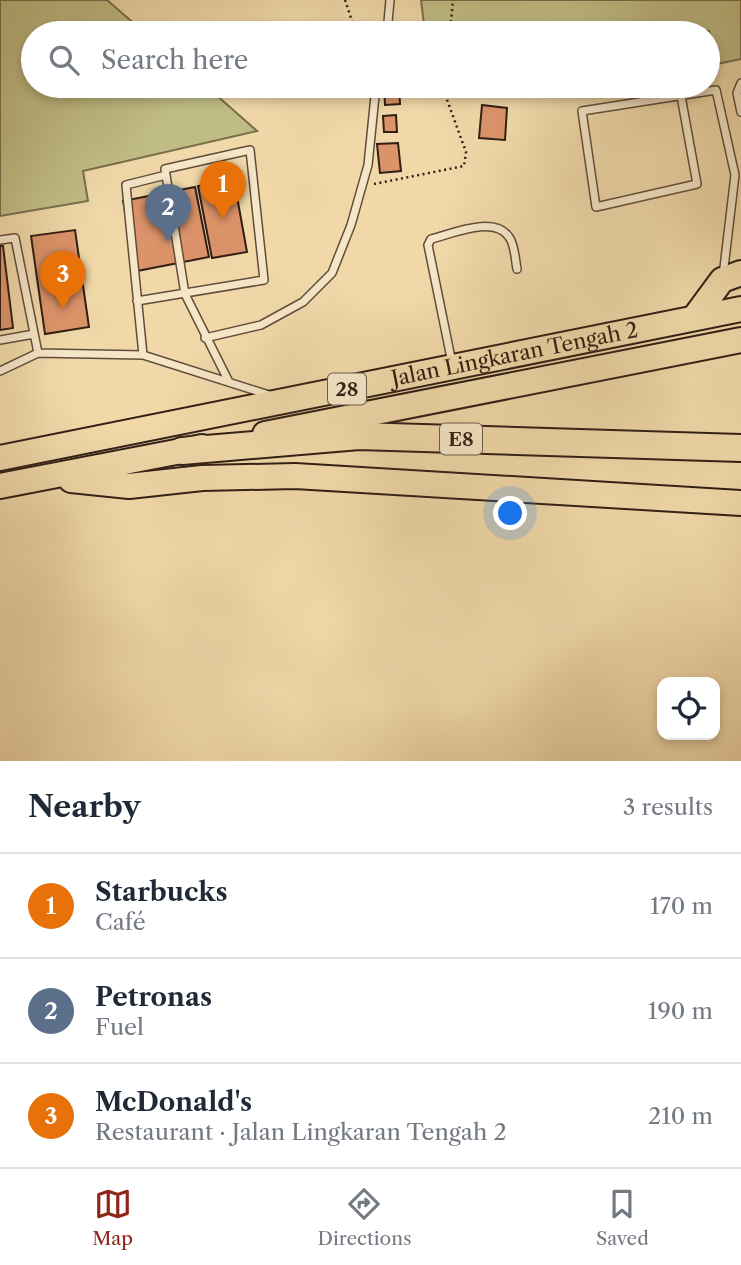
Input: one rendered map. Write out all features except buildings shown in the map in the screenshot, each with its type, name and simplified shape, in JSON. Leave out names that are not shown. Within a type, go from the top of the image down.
[{"type":"highway","points":[[694,318],[732,276]]},
{"type":"highway","name":"Jalan Lingkaran Tengah 2","points":[[0,457],[741,309]]},
{"type":"highway","name":"Jalan Lingkaran Tengah 2","points":[[0,486],[741,340]]},
{"type":"highway","name":"E8","points":[[182,451],[359,436],[741,448]]},
{"type":"highway","points":[[45,477],[129,486],[202,478],[295,476],[741,503]]},
{"type":"lane","points":[[388,21],[390,0]]},
{"type":"lane","points":[[741,83],[737,93],[741,112]]},
{"type":"lane","points":[[205,338],[261,325],[303,302],[332,273],[351,225],[368,165],[375,98]]},
{"type":"lane","points":[[668,98],[582,111],[596,206],[697,184],[681,98]]},
{"type":"lane","points":[[718,98],[735,175],[732,276]]},
{"type":"lane","points":[[137,301],[185,294],[264,280],[250,150],[165,169],[185,294],[229,382]]},
{"type":"lane","points":[[143,355],[126,185],[166,176]]},
{"type":"lane","points":[[453,368],[428,245],[431,239],[489,226],[500,229],[511,239],[517,269]]},
{"type":"lane","points":[[0,240],[15,238],[38,353]]},
{"type":"lane","points":[[0,340],[34,334]]},
{"type":"lane","points":[[0,371],[38,353],[143,355],[288,401]]},
{"type":"path","points":[[345,0],[352,21]]},
{"type":"path","points":[[451,21],[453,0]]},
{"type":"path","points":[[360,187],[464,166],[466,152],[446,98]]},
{"type":"shaded area","points":[[0,0],[107,0],[131,21],[21,21],[21,98],[220,98],[257,131],[83,171],[88,201],[0,216]]},
{"type":"shaded area","points":[[421,0],[741,0],[741,59],[720,63],[720,21],[424,21]]},
{"type":"place","name":"Starbucks","points":[[223,219]]},
{"type":"place","name":"Petronas","points":[[168,242]]},
{"type":"place","name":"McDonald's","points":[[63,309]]}]
